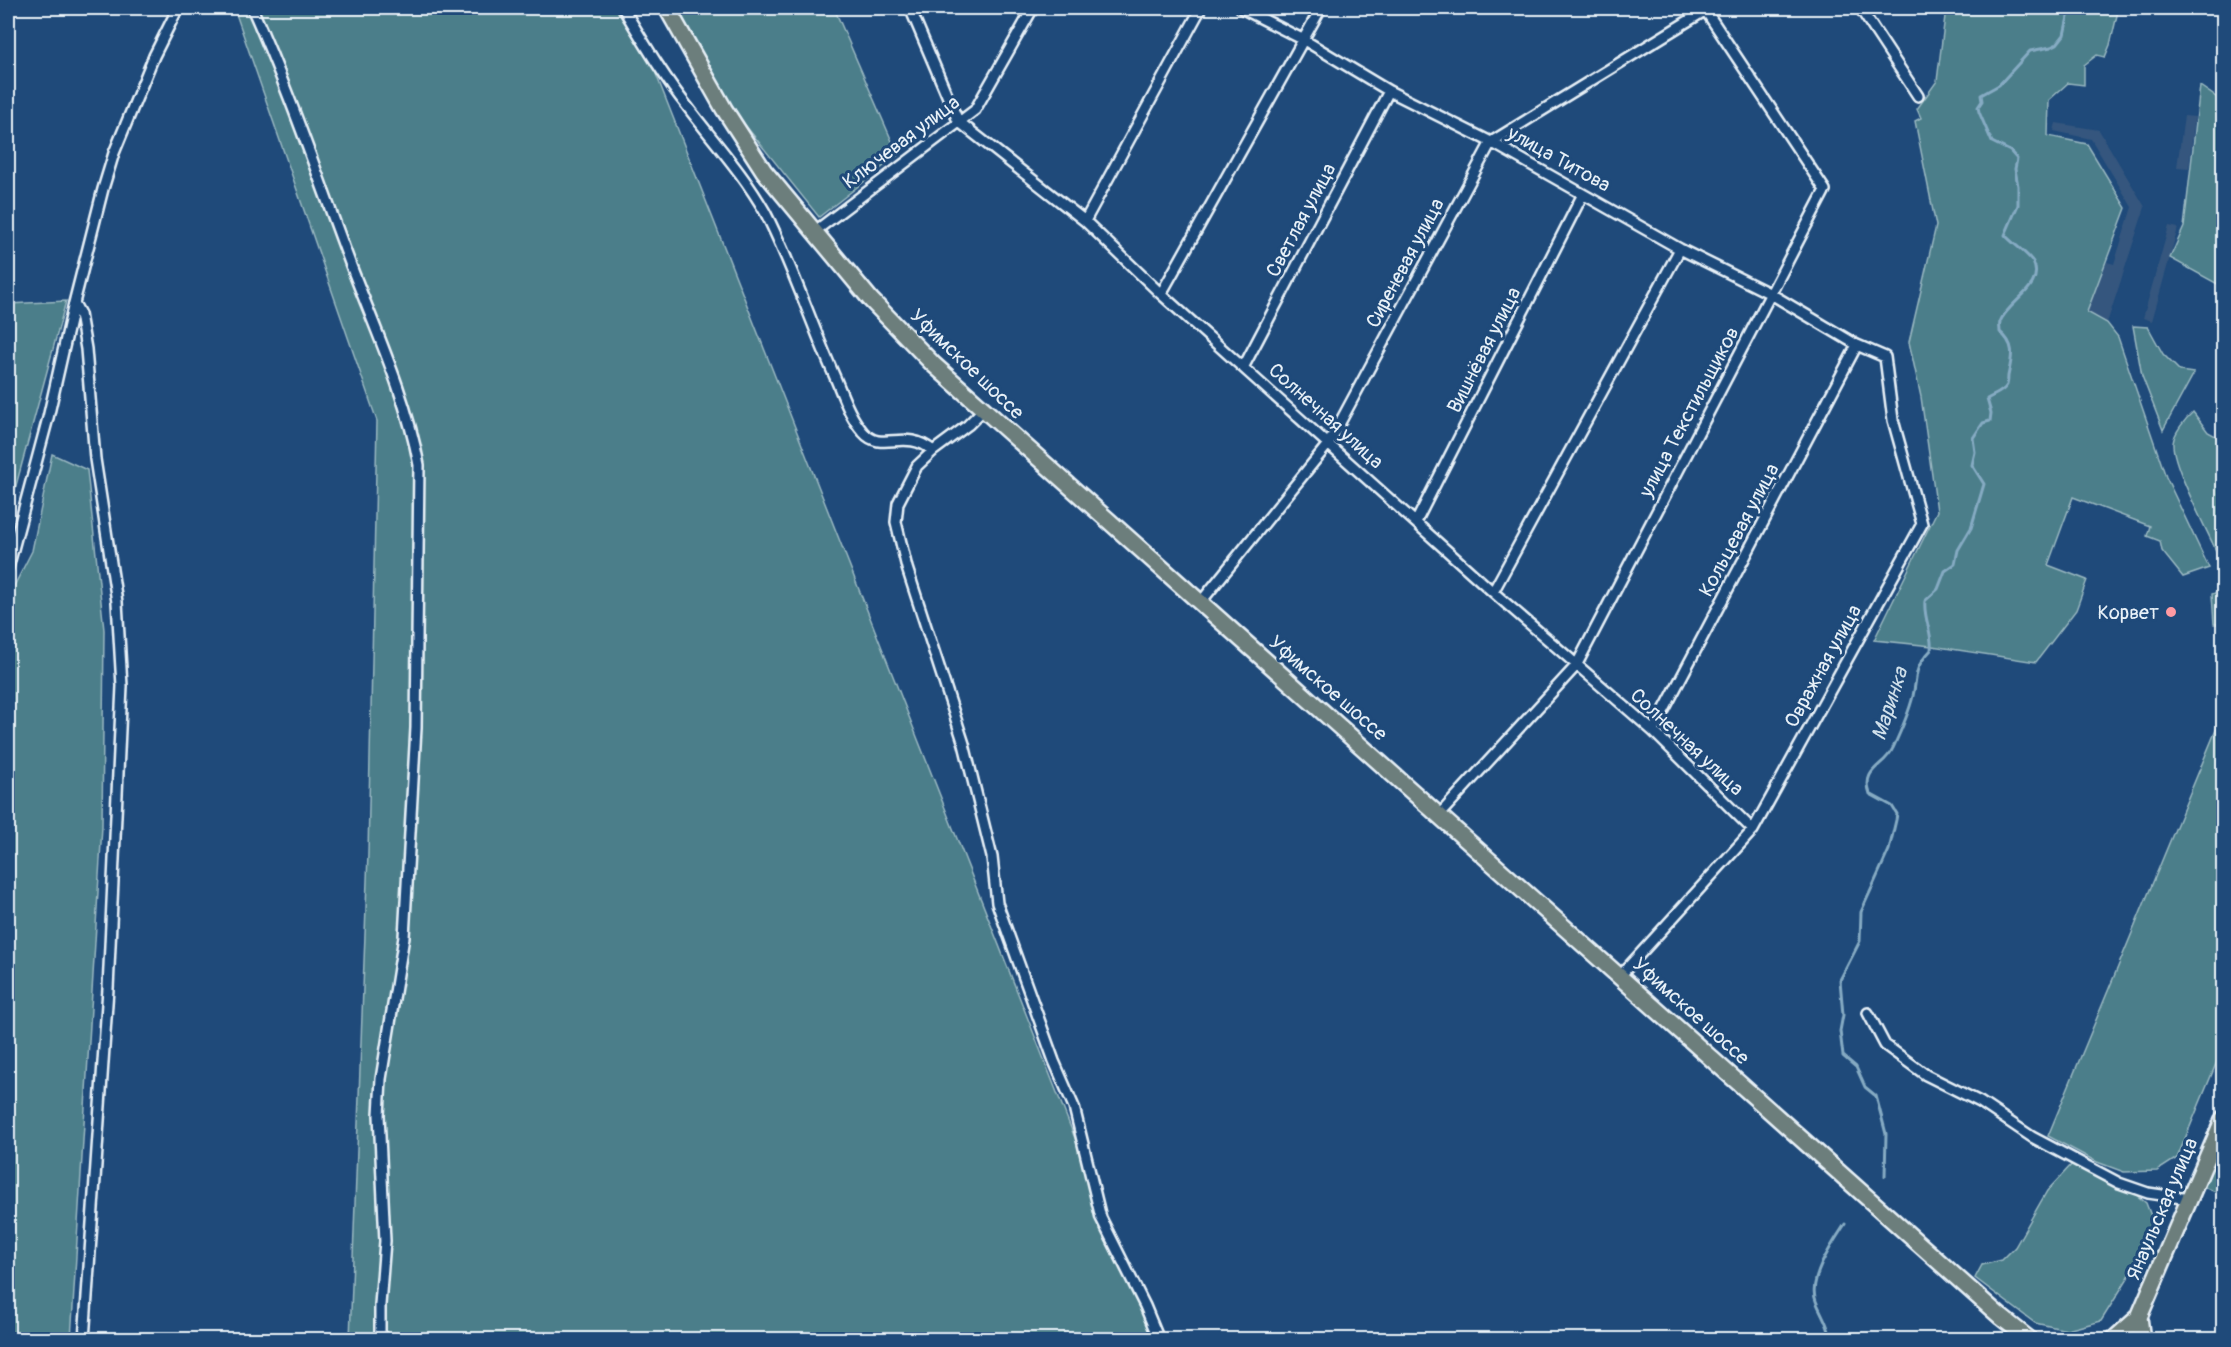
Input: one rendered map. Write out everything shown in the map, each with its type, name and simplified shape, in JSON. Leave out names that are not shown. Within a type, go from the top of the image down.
[{"type":"main road","name":"Уфимское шоссе","points":[[667,8],[724,109],[764,171],[871,300],[933,364],[2001,1317],[2030,1340]]},
{"type":"main road","name":"Янаульская улица","points":[[2139,1317],[2223,1118]]},
{"type":"main road","points":[[2113,1340],[2139,1317]]},
{"type":"main road","points":[[2139,1317],[2142,1340]]},
{"type":"street","points":[[8,568],[48,418],[103,189],[114,153],[154,56],[178,8]]},
{"type":"street","points":[[252,8],[295,110],[402,400],[412,429],[419,465],[416,728],[404,937],[381,1079],[379,1115],[385,1240],[380,1340]]},
{"type":"street","points":[[623,8],[651,55],[686,105],[749,184],[779,240],[814,330],[841,391],[863,432],[876,441],[910,439],[920,441],[933,451]]},
{"type":"street","name":"Солнечная улица","points":[[910,8],[958,121],[1085,221],[1161,294],[1576,666],[1653,731],[1753,830]]},
{"type":"street","name":"Ключевая улица","points":[[814,232],[975,110],[1034,8]]},
{"type":"street","points":[[1085,221],[1201,8]]},
{"type":"street","name":"улица Титова","points":[[1241,8],[1304,40],[1389,91],[1491,142],[1680,249],[1771,294],[1857,345]]},
{"type":"street","points":[[1161,294],[1321,8]]},
{"type":"street","points":[[1860,8],[1918,96]]},
{"type":"street","points":[[1491,142],[1705,9]]},
{"type":"street","name":"улица Текстильщиков","points":[[1440,814],[1576,666],[1825,190],[1705,9]]},
{"type":"street","name":"Светлая улица","points":[[1244,366],[1389,91]]},
{"type":"street","name":"Сиреневая улица","points":[[1200,603],[1329,443],[1491,142]]},
{"type":"street","name":"Вишнёвая улица","points":[[1416,522],[1583,194]]},
{"type":"street","points":[[1493,592],[1680,249]]},
{"type":"street","points":[[74,303],[80,314],[86,349],[95,459],[117,602],[122,686],[108,989],[84,1340]]},
{"type":"street","name":"Кольцевая улица","points":[[1653,731],[1857,345]]},
{"type":"street","name":"Овражная улица","points":[[1620,976],[1753,830],[1922,524],[1893,420],[1885,357],[1857,345]]},
{"type":"street","points":[[983,410],[917,466],[898,503],[897,522],[907,568],[964,744],[992,858],[998,903],[1053,1061],[1074,1107],[1101,1218],[1145,1306],[1158,1340]]},
{"type":"street","points":[[1868,1013],[1885,1045],[1926,1075],[1980,1102],[2032,1137],[2119,1183],[2148,1192],[2189,1199]]},
{"type":"shaded area","points":[[2184,116],[2195,117],[2189,168],[2177,167]]},
{"type":"shaded area","points":[[2056,123],[2099,130],[2145,207],[2107,323],[2086,313],[2107,262],[2114,264],[2132,207],[2091,139],[2054,131]]},
{"type":"shaded area","points":[[2169,226],[2178,228],[2152,321],[2143,318]]},
{"type":"green space","points":[[234,8],[630,8],[1154,1339],[350,1339],[368,854],[377,421]]},
{"type":"green space","points":[[677,8],[834,8],[898,155],[819,217],[729,105]]},
{"type":"green space","points":[[1946,8],[2122,8],[2118,11],[2105,57],[2097,55],[2084,65],[2084,85],[2068,83],[2049,100],[2048,136],[2087,144],[2126,208],[2087,312],[2107,323],[2118,337],[2166,477],[2209,568],[2183,577],[2162,551],[2160,541],[2147,536],[2150,526],[2073,497],[2048,565],[2087,580],[2076,610],[2036,662],[1932,646],[1874,640],[1937,511],[1921,397],[1909,342],[1936,226],[1915,121],[1921,118],[1917,109],[1937,81]]},
{"type":"green space","points":[[2200,86],[2223,102],[2223,287],[2170,258],[2184,227]]},
{"type":"green space","points":[[66,301],[8,515],[8,304]]},
{"type":"green space","points":[[2133,326],[2148,327],[2163,354],[2180,371],[2194,373],[2163,430],[2142,376]]},
{"type":"green space","points":[[2193,412],[2208,432],[2223,440],[2223,544],[2218,555],[2184,482],[2174,453],[2175,435]]},
{"type":"green space","points":[[52,454],[87,470],[104,630],[102,826],[71,1339],[8,1339],[8,598],[32,551]]},
{"type":"green space","points":[[2221,591],[2223,624],[2214,624],[2212,594]]},
{"type":"green space","points":[[2223,713],[2223,1047],[2177,1158],[2157,1171],[2124,1172],[2097,1162],[2048,1136]]},
{"type":"green space","points":[[2223,1131],[2223,1195],[2201,1186]]},
{"type":"green space","points":[[2074,1162],[2130,1190],[2146,1203],[2153,1221],[2141,1257],[2101,1321],[2067,1330],[2035,1323],[1975,1278],[1982,1265],[2002,1260],[2015,1247],[2047,1191]]},
{"type":"waterway","name":"Маринка","points":[[1885,1176],[1886,1134],[1876,1096],[1865,1087],[1856,1067],[1843,1056],[1840,1031],[1843,1015],[1840,980],[1860,941],[1861,912],[1889,850],[1897,814],[1892,806],[1870,794],[1868,785],[1871,773],[1885,760],[1893,748],[1913,696],[1919,667],[1931,650],[1925,601],[1938,589],[1945,571],[1955,564],[1958,550],[1971,528],[1984,484],[1972,465],[1975,452],[1973,438],[1983,423],[1990,421],[1991,413],[1987,399],[2001,391],[2007,384],[2012,352],[2009,342],[2000,332],[2000,322],[2030,287],[2036,271],[2028,256],[2005,235],[2018,205],[2015,169],[2017,159],[2010,151],[1992,142],[1979,112],[1981,95],[1999,85],[2030,51],[2057,44],[2064,35],[2070,8]]},
{"type":"waterway","name":"Маринка","points":[[1831,1340],[1827,1324],[1816,1301],[1815,1282],[1823,1261],[1845,1224]]},
{"type":"place","name":"Корвет","points":[[2171,612]]}]
